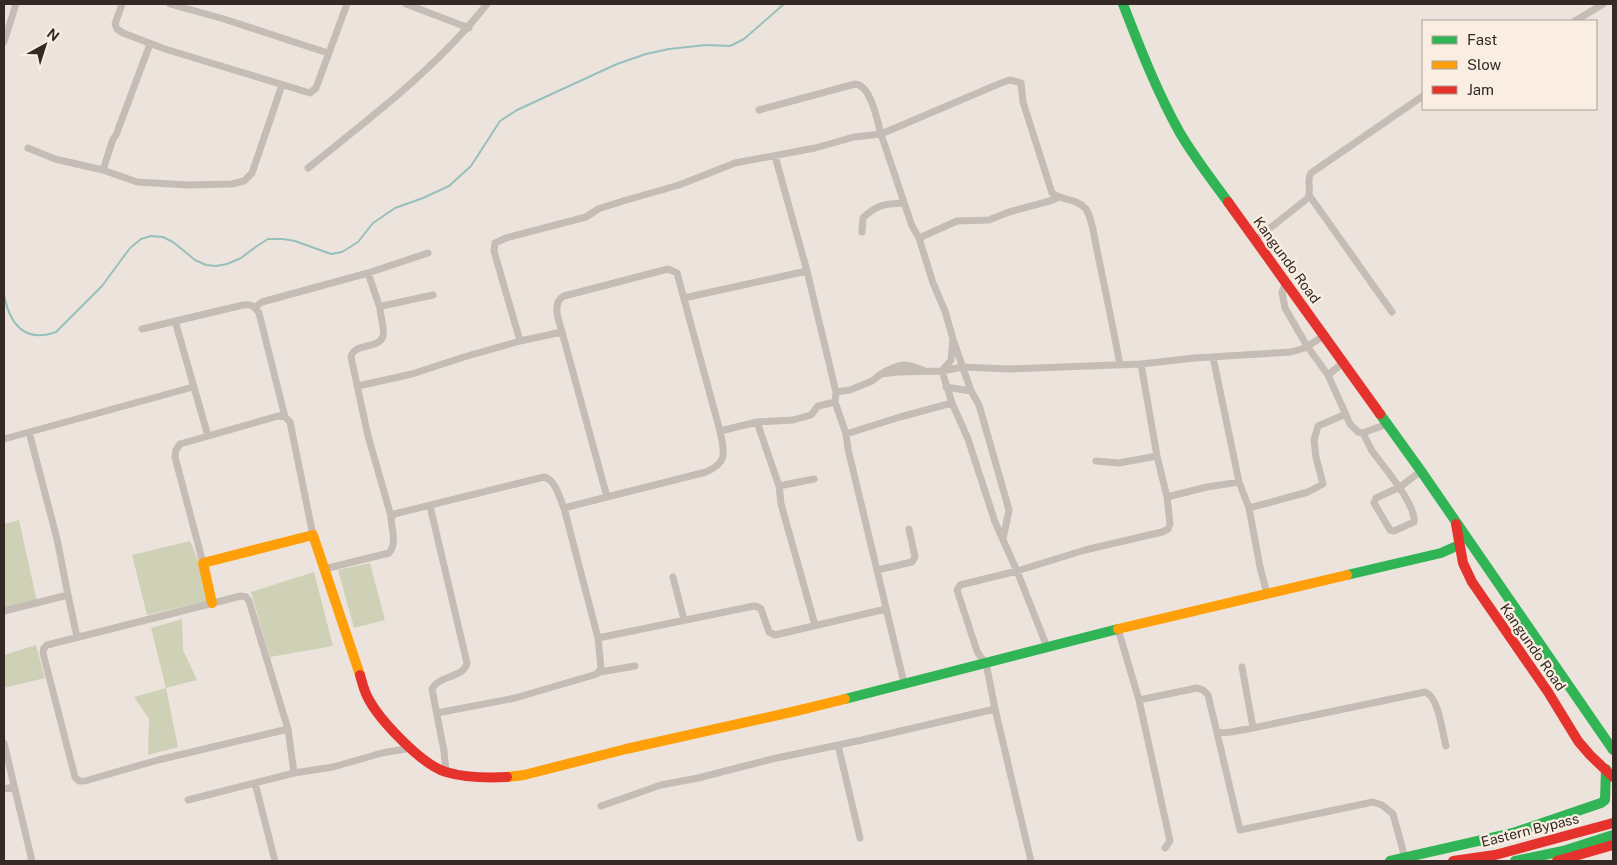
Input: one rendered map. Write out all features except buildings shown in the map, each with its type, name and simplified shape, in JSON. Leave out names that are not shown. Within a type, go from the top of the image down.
[{"type":"main road","name":"Kangundo Road","points":[[1123,4],[1155,85],[1174,123],[1191,151],[1325,335],[1455,519],[1613,750]]},
{"type":"main road","name":"Kangundo Road","points":[[1455,519],[1463,563],[1472,582],[1548,692],[1578,740],[1590,755],[1610,773]]},
{"type":"main road","points":[[212,603],[203,563],[313,535],[367,696],[379,715],[430,765],[446,772],[492,778],[524,775],[626,749],[796,711],[1118,628],[1441,553],[1459,545]]},
{"type":"main road","points":[[1548,692],[1555,680],[1563,679]]},
{"type":"main road","points":[[1390,861],[1513,832],[1604,802],[1610,773]]},
{"type":"main road","name":"Eastern Bypass","points":[[1453,861],[1496,855],[1613,822]]},
{"type":"main road","name":"Eastern Bypass","points":[[1515,861],[1563,851],[1613,836]]},
{"type":"main road","points":[[1557,861],[1613,845]]},
{"type":"street","points":[[4,42],[16,4]]},
{"type":"street","points":[[122,4],[115,24],[117,29],[123,34],[310,93],[316,88],[346,4]]},
{"type":"street","points":[[170,4],[224,19],[328,53]]},
{"type":"street","points":[[406,4],[469,28]]},
{"type":"street","points":[[308,168],[415,81],[469,28],[487,4]]},
{"type":"street","points":[[1577,20],[1603,4]]},
{"type":"street","points":[[103,170],[112,139],[116,135],[150,44]]},
{"type":"street","points":[[520,341],[494,251],[495,243],[506,238],[586,217],[598,210],[679,185],[735,163],[815,148],[854,137],[881,134],[1001,82],[1010,80],[1021,83],[1023,102],[1052,193],[1058,197],[1076,201],[1087,211],[1111,315],[1120,365]]},
{"type":"street","points":[[28,148],[55,159],[103,170],[137,182],[188,185],[232,184],[244,181],[252,173],[282,84]]},
{"type":"street","points":[[759,110],[855,84],[860,84],[866,90],[904,204],[912,226],[919,238],[932,283],[945,312],[971,391],[981,412],[1009,510],[1003,539]]},
{"type":"street","points":[[1392,312],[1309,195],[1308,179],[1311,174],[1422,97]]},
{"type":"street","points":[[776,156],[807,271],[836,392],[835,402],[846,434],[904,683]]},
{"type":"street","points":[[1256,240],[1306,200],[1309,195]]},
{"type":"street","points":[[919,238],[957,220],[989,220],[1058,197]]},
{"type":"street","points":[[862,232],[863,218],[872,209],[881,205],[904,204]]},
{"type":"street","points":[[255,307],[262,302],[368,273],[428,253]]},
{"type":"street","points":[[564,508],[706,472],[723,461],[724,453],[720,430],[677,273],[668,269],[564,296],[559,299],[556,305],[607,497]]},
{"type":"street","points":[[684,298],[807,271]]},
{"type":"street","points":[[324,569],[389,553],[394,543],[391,516],[368,436],[351,357],[356,349],[378,343],[383,335],[380,308],[368,273]]},
{"type":"street","points":[[1286,282],[1282,292],[1285,308],[1307,346],[1328,375],[1350,424],[1358,432],[1363,433],[1387,424]]},
{"type":"street","points":[[380,308],[433,295]]},
{"type":"street","points":[[142,329],[243,305],[251,304],[255,307],[259,313],[285,417],[290,422],[313,535]]},
{"type":"street","points":[[176,320],[208,436]]},
{"type":"street","points":[[358,386],[412,374],[520,341],[562,332]]},
{"type":"street","points":[[836,392],[850,390],[872,381],[881,374],[942,371],[963,367],[1008,369],[1141,364],[1291,352],[1307,346],[1325,335]]},
{"type":"street","points":[[942,371],[951,360],[953,339]]},
{"type":"street","points":[[1213,357],[1239,482],[1249,508],[1267,594]]},
{"type":"street","points":[[1328,375],[1344,362]]},
{"type":"street","points":[[1031,861],[986,663],[977,651],[957,588],[960,585],[1017,571],[1085,550],[1168,529],[1170,524],[1167,497],[1157,456],[1141,364]]},
{"type":"street","points":[[942,371],[952,403],[968,439],[995,522],[1047,647]]},
{"type":"street","points":[[4,439],[193,387]]},
{"type":"street","points":[[946,387],[971,391]]},
{"type":"street","points":[[720,430],[757,422],[793,420],[811,415],[818,406],[835,402]]},
{"type":"street","points":[[846,434],[952,403]]},
{"type":"street","points":[[1249,508],[1308,492],[1324,484],[1316,457],[1314,440],[1318,426],[1346,414]]},
{"type":"street","points":[[203,563],[175,457],[176,450],[180,444],[278,416],[285,417]]},
{"type":"street","points":[[757,422],[779,486],[781,504],[815,625]]},
{"type":"street","points":[[29,432],[57,538],[77,637]]},
{"type":"street","points":[[1363,433],[1371,449],[1400,488],[1414,519],[1414,522],[1392,531],[1390,530],[1374,504],[1374,500],[1400,488],[1421,471]]},
{"type":"street","points":[[1096,461],[1120,463],[1157,456]]},
{"type":"street","points":[[391,516],[544,477],[550,478],[564,508],[598,638],[600,672]]},
{"type":"street","points":[[779,486],[814,479]]},
{"type":"street","points":[[1167,497],[1207,487],[1239,482]]},
{"type":"street","points":[[430,506],[467,663],[463,670],[434,685],[432,689],[444,750],[446,772]]},
{"type":"street","points":[[877,570],[912,562],[915,557],[909,529]]},
{"type":"street","points":[[673,577],[684,620]]},
{"type":"street","points":[[4,611],[68,595]]},
{"type":"street","points":[[288,728],[79,781],[75,777],[43,653],[44,648],[47,645],[77,637],[212,603],[242,596],[246,597],[249,601],[288,728],[294,773]]},
{"type":"street","points":[[598,638],[754,606],[761,610],[771,634],[775,636],[886,609]]},
{"type":"street","points":[[1118,628],[1139,700],[1170,841],[1165,848]]},
{"type":"street","points":[[437,713],[515,698],[600,672],[635,666]]},
{"type":"street","points":[[1242,667],[1253,728]]},
{"type":"street","points":[[1139,700],[1197,688],[1203,690],[1208,695],[1240,830],[1373,802],[1382,805],[1393,814],[1405,858]]},
{"type":"street","points":[[1217,733],[1253,728],[1425,692],[1430,694],[1436,705],[1446,746]]},
{"type":"street","points":[[601,806],[661,785],[995,709]]},
{"type":"street","points":[[4,743],[32,861]]},
{"type":"street","points":[[838,745],[860,838]]},
{"type":"street","points":[[188,800],[294,773],[333,767],[382,753],[411,748]]},
{"type":"street","points":[[255,784],[275,861]]},
{"type":"street","points":[[4,789],[14,787]]},
{"type":"green space","points":[[19,520],[37,602],[4,608],[4,524]]},
{"type":"green space","points":[[190,541],[202,570],[208,601],[147,615],[132,555]]},
{"type":"green space","points":[[370,563],[385,620],[354,628],[338,570]]},
{"type":"green space","points":[[314,572],[333,646],[270,657],[251,592]]},
{"type":"green space","points":[[182,619],[183,650],[197,680],[166,688],[151,628]]},
{"type":"green space","points":[[36,645],[45,678],[4,688],[4,655]]},
{"type":"green space","points":[[166,688],[178,747],[148,755],[149,719],[134,697]]},
{"type":"waterway","points":[[4,295],[10,315],[21,329],[28,333],[45,335],[56,332],[102,286],[130,248],[141,239],[151,236],[163,237],[173,242],[195,260],[206,265],[216,266],[241,258],[268,239],[295,241],[331,254],[342,252],[358,242],[373,223],[395,208],[449,186],[471,166],[500,121],[517,110],[617,64],[646,54],[669,49],[706,45],[730,46],[744,39],[784,4]]},
{"type":"traffic: fast","points":[[1123,4],[1149,70],[1180,133],[1228,202]]},
{"type":"traffic: fast","points":[[1380,414],[1613,750]]},
{"type":"traffic: fast","points":[[1347,575],[1441,553],[1459,545]]},
{"type":"traffic: fast","points":[[845,699],[1118,629]]},
{"type":"traffic: fast","points":[[1390,861],[1513,833],[1601,803],[1605,800],[1606,769]]},
{"type":"traffic: fast","points":[[1515,861],[1563,851],[1613,835]]},
{"type":"traffic: slow","points":[[212,603],[203,563],[313,535],[360,675]]},
{"type":"traffic: slow","points":[[1118,629],[1347,575]]},
{"type":"traffic: slow","points":[[507,777],[524,775],[626,749],[845,699]]},
{"type":"traffic: jam","points":[[1228,202],[1380,414]]},
{"type":"traffic: jam","points":[[1456,524],[1463,563],[1472,582],[1548,692],[1578,741],[1613,777]]},
{"type":"traffic: jam","points":[[360,675],[367,696],[381,717],[413,751],[436,768],[454,774],[476,777],[507,777]]},
{"type":"traffic: jam","points":[[1453,861],[1495,855],[1613,823]]},
{"type":"traffic: jam","points":[[1557,861],[1613,845]]}]
